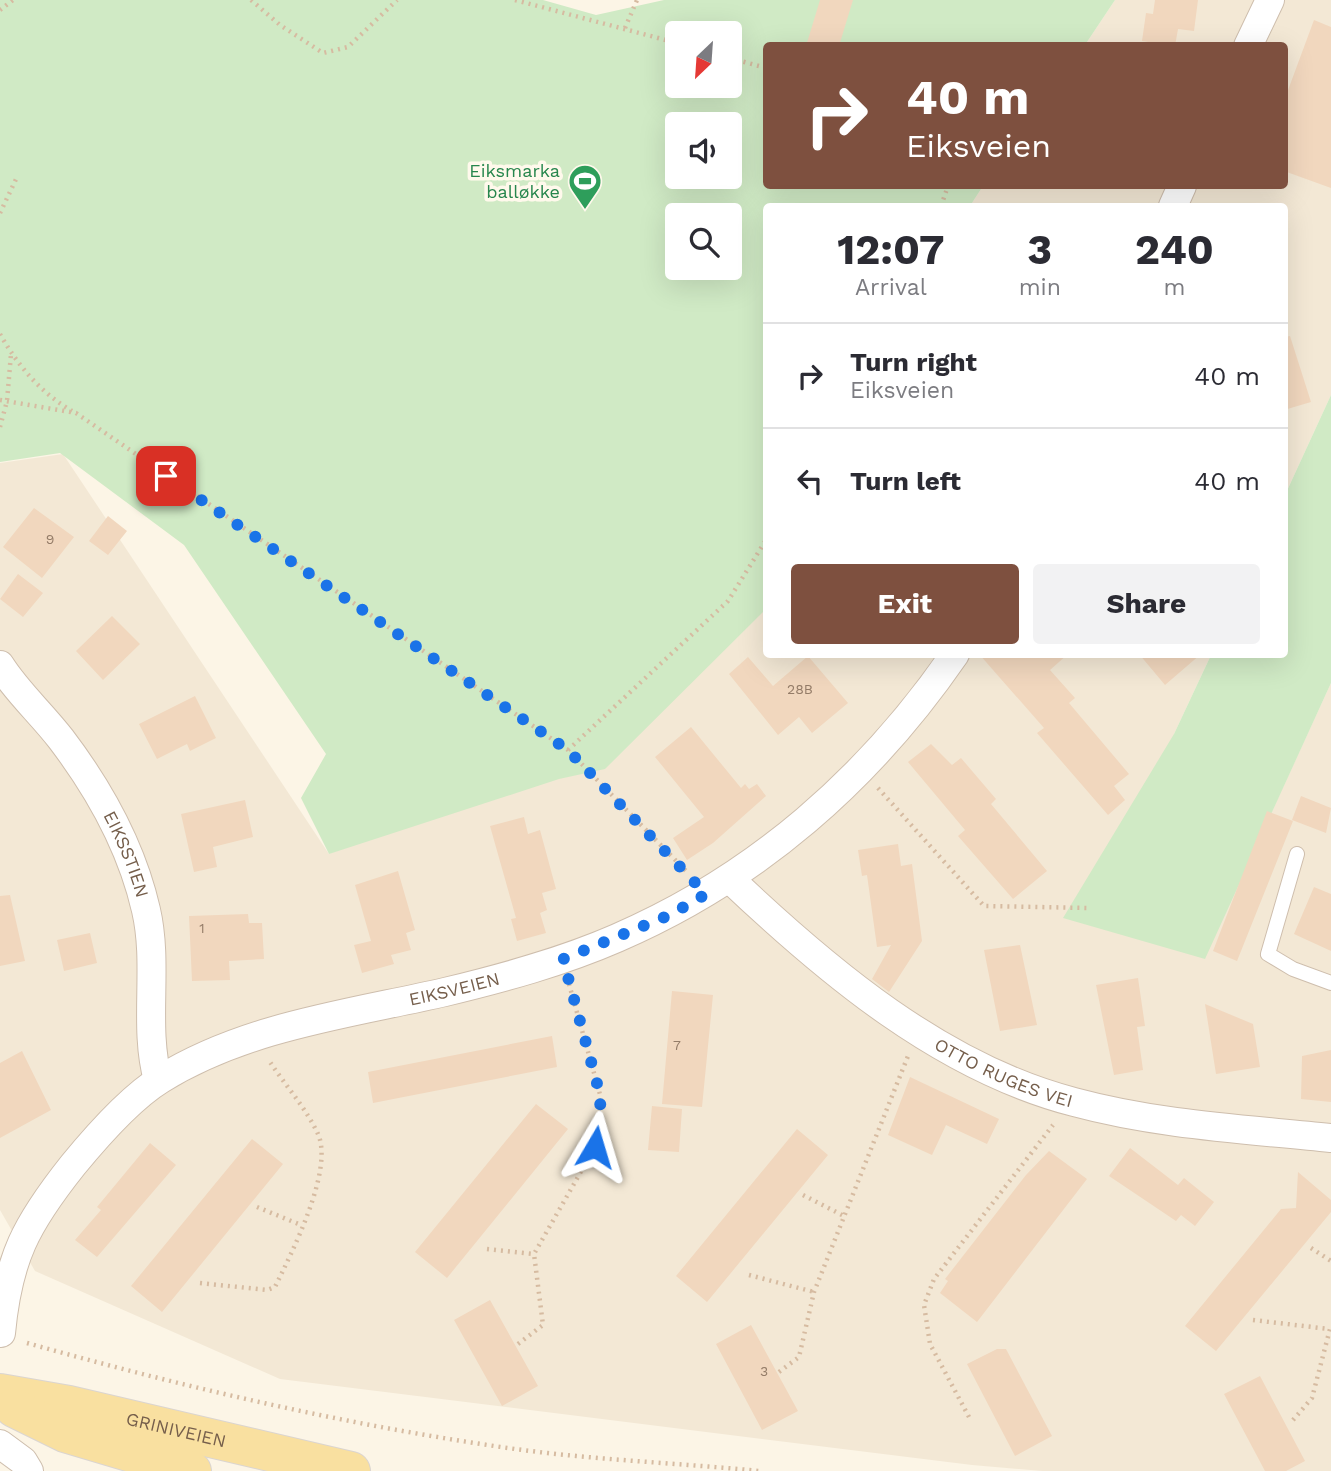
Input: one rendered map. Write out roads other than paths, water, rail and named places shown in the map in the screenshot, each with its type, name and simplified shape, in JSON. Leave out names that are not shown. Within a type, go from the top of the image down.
[{"type":"main road","name":"GRINIVEIEN","points":[[0,1393],[69,1405],[351,1471]]},
{"type":"main road","name":"GRINIVEIEN","points":[[0,1401],[65,1433],[192,1471]]},
{"type":"street","points":[[1250,42],[1270,0]]},
{"type":"street","name":"EIKSVEIEN","points":[[1,1333],[8,1278],[15,1255],[32,1223],[94,1139],[158,1080],[203,1056],[254,1037],[316,1018],[446,992],[563,959],[670,915],[730,879],[782,841],[862,770],[908,719],[952,658]]},
{"type":"street","name":"EIKSSTIEN","points":[[0,664],[13,686],[60,739],[124,844],[146,911],[153,971],[153,1061],[158,1080]]},
{"type":"street","name":"OTTO RUGES VEI","points":[[730,879],[794,939],[919,1030],[973,1062],[1071,1102],[1176,1124],[1331,1138]]},
{"type":"street","points":[[0,1444],[23,1461],[29,1471]]},
{"type":"lane","points":[[1297,854],[1268,954],[1293,969],[1331,982]]},
{"type":"place","name":"Eiksmarka balløkke","points":[[585,211]]}]
